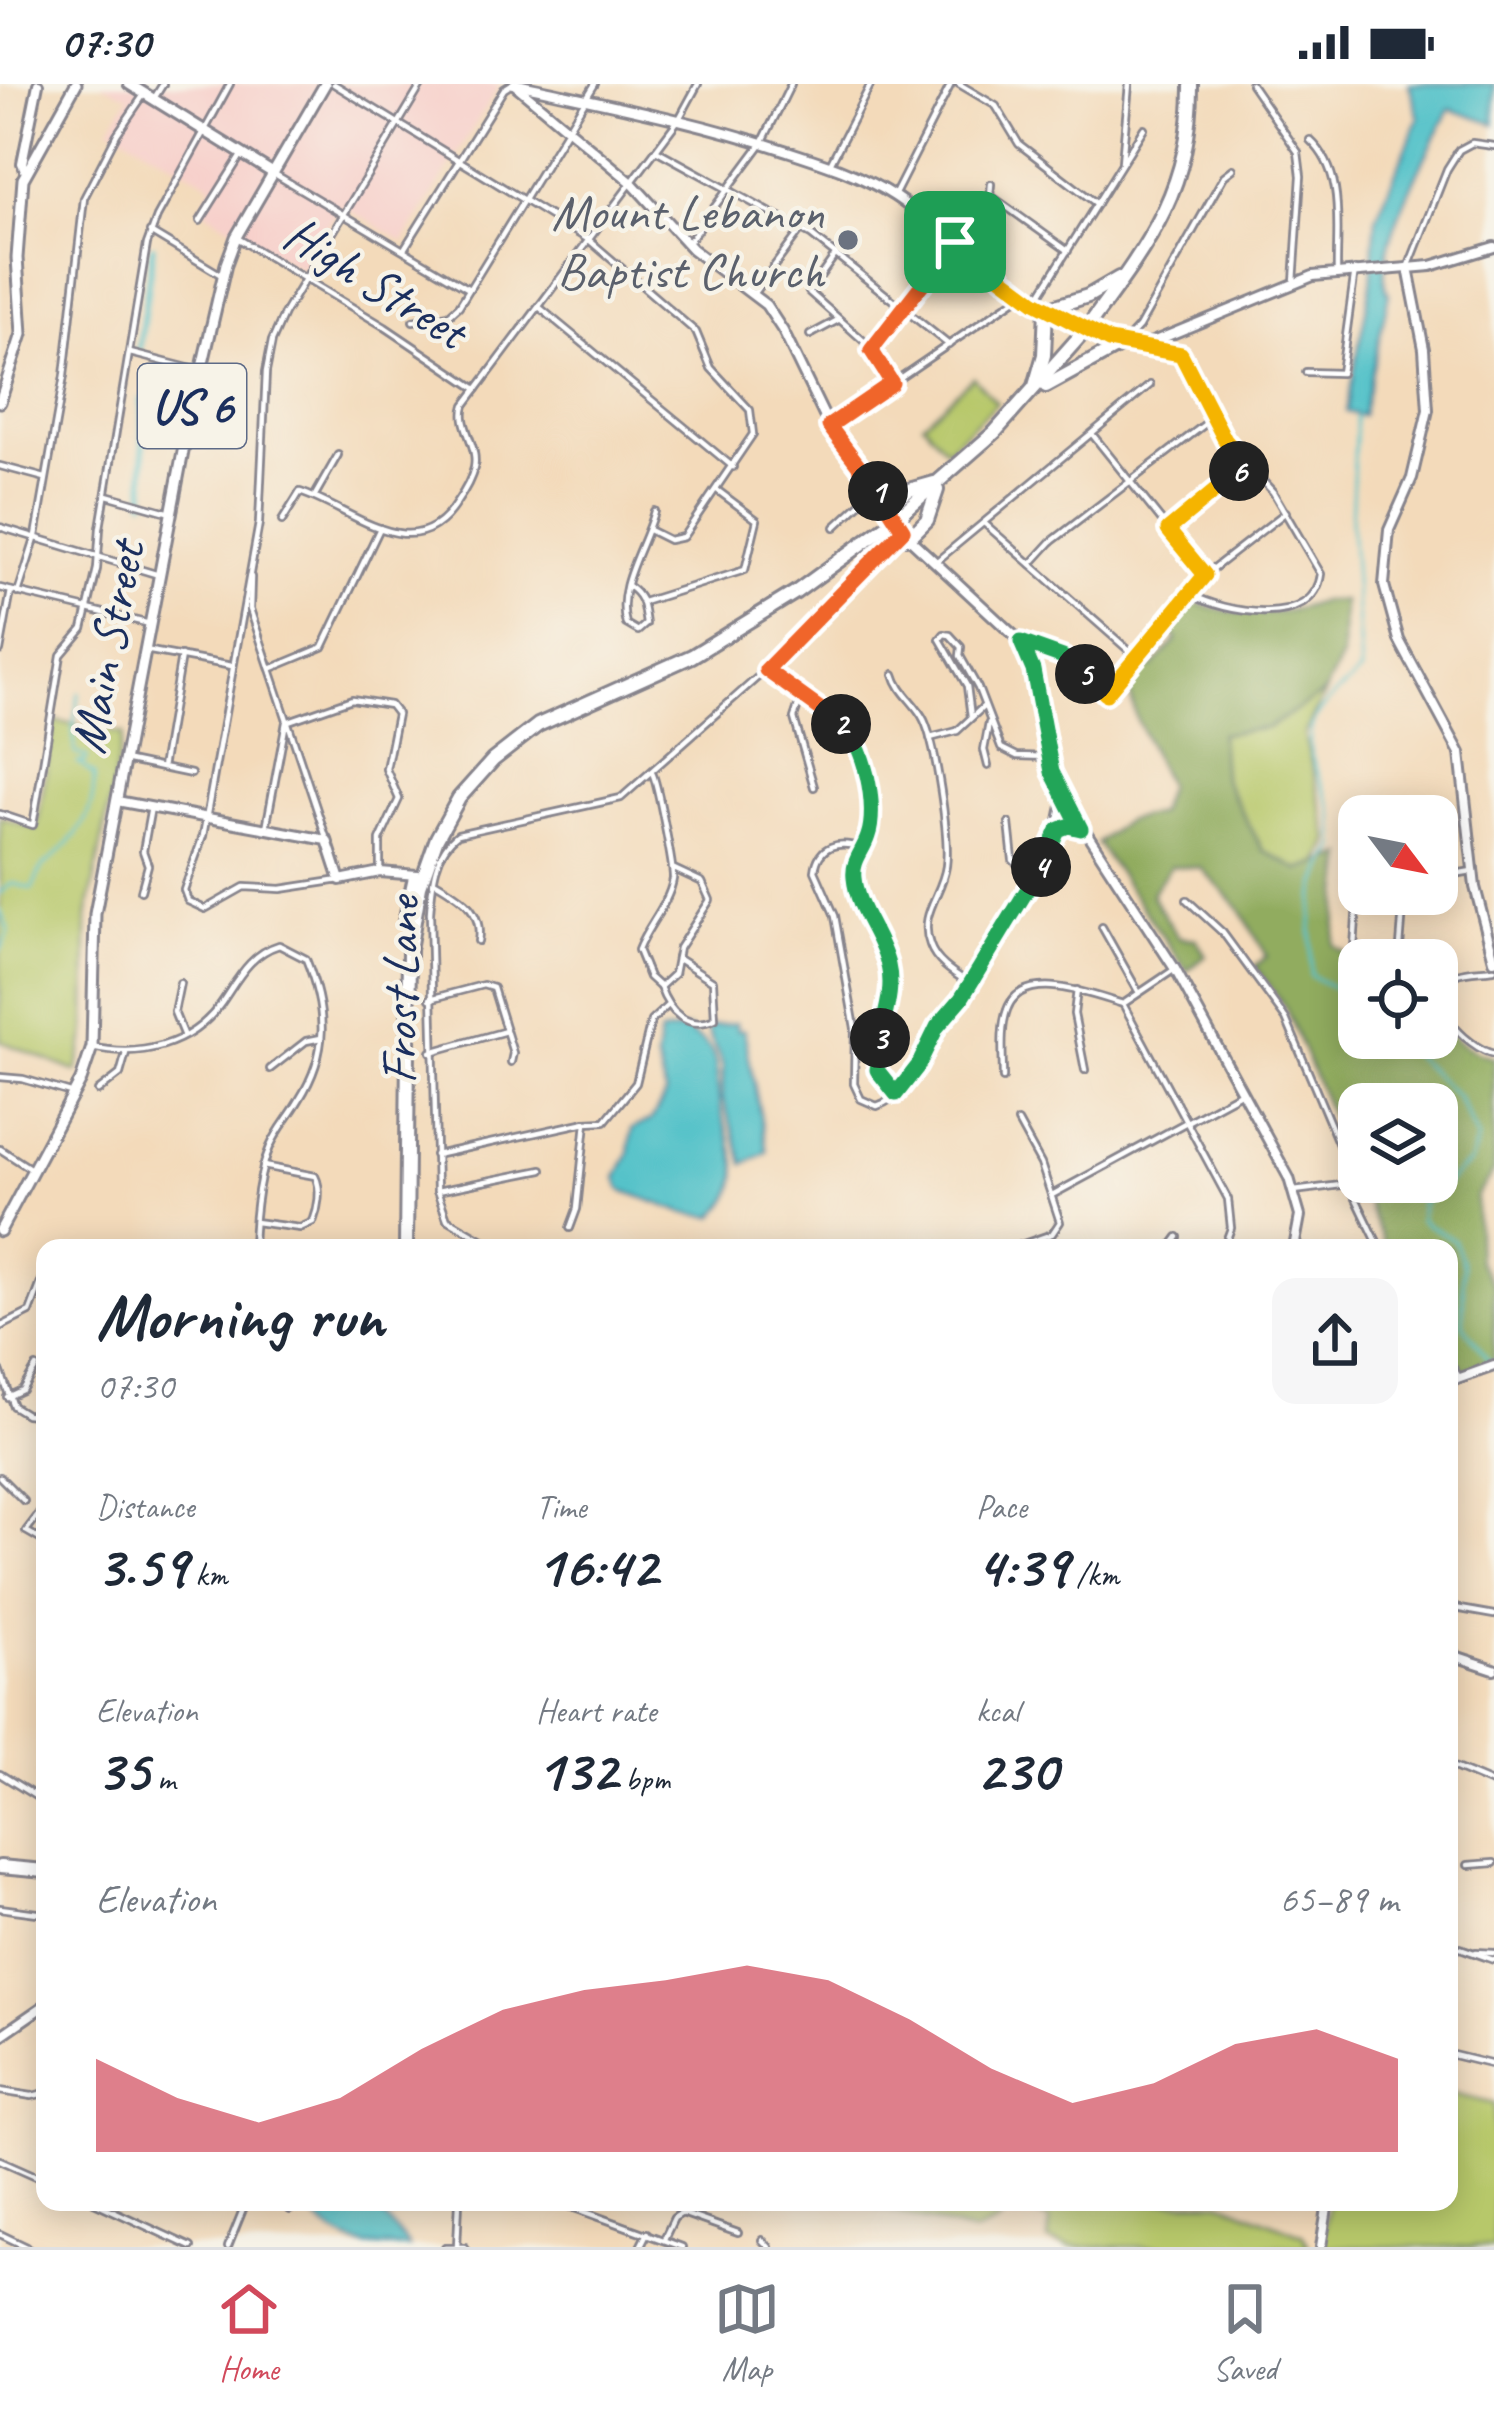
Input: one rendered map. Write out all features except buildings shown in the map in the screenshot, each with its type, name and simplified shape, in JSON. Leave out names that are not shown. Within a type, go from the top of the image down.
[{"type":"highway","points":[[910,513],[1035,392],[1129,270],[1179,182],[1189,139],[1191,84]]},
{"type":"highway","points":[[1088,296],[1129,270]]},
{"type":"highway","points":[[1035,392],[1047,330],[1040,306],[1088,296],[1098,297],[1103,306]]},
{"type":"highway","points":[[1047,330],[1062,317]]},
{"type":"highway","points":[[1035,392],[1121,345]]},
{"type":"highway","points":[[1044,356],[1056,366]]},
{"type":"highway","points":[[403,1239],[407,965],[424,878],[453,807],[504,750],[564,711],[675,664],[796,592],[910,513],[941,483]]},
{"type":"highway","points":[[888,507],[910,513]]},
{"type":"highway","points":[[0,1864],[36,1867]]},
{"type":"main road","points":[[0,402],[22,334],[17,258],[25,170],[76,84]]},
{"type":"main road","points":[[129,84],[273,172]]},
{"type":"main road","name":"Main Street","points":[[0,1232],[74,1094],[92,1047],[91,946],[171,513],[224,276],[236,237],[330,84]]},
{"type":"street","points":[[25,170],[22,164],[38,84]]},
{"type":"street","points":[[0,651],[36,536],[70,340],[84,198],[105,154],[163,84]]},
{"type":"street","points":[[0,814],[33,825],[61,655],[80,636],[99,557],[150,232],[230,84]]},
{"type":"street","points":[[330,84],[589,240],[696,332],[711,368],[750,410],[753,434],[683,537],[669,540],[649,530]]},
{"type":"street","points":[[422,84],[305,279],[271,346],[261,421],[260,509],[251,566],[200,850],[184,890],[195,907],[210,908],[244,887],[299,887],[380,872],[424,878],[471,908],[479,925],[478,941]]},
{"type":"street","points":[[515,84],[632,182],[687,244],[753,294],[777,319],[829,426],[888,507],[910,513],[934,563],[1021,642],[1070,661],[1106,694],[1205,575],[1287,511]]},
{"type":"street","points":[[404,249],[504,89],[515,84],[679,119],[830,165],[894,196],[1040,306],[1121,345],[1181,354],[1225,440],[1287,511],[1322,574],[1310,601],[1282,610],[1235,609],[1190,594]]},
{"type":"street","points":[[412,321],[449,315],[595,84]]},
{"type":"street","points":[[282,520],[300,491],[380,528],[419,535],[448,517],[474,470],[474,450],[461,414],[679,119],[698,84]]},
{"type":"street","points":[[687,244],[762,143],[791,84]]},
{"type":"street","points":[[830,165],[871,84]]},
{"type":"street","points":[[894,196],[955,84],[992,103],[1019,144],[1097,204]]},
{"type":"street","points":[[1120,167],[1129,84]]},
{"type":"street","points":[[1251,84],[1298,152],[1301,176],[1294,282]]},
{"type":"street","points":[[1040,306],[1144,128]]},
{"type":"street","points":[[1310,140],[1326,155],[1334,181],[1337,272]]},
{"type":"street","points":[[1494,146],[1472,143],[1454,157],[1408,268],[1424,346],[1428,410],[1412,478],[1386,542],[1384,585],[1399,640],[1460,753],[1472,871],[1494,960]]},
{"type":"street","points":[[656,150],[801,230],[950,345]]},
{"type":"street","points":[[200,220],[242,154]]},
{"type":"street","points":[[1121,345],[1139,327],[1224,176],[1233,170]]},
{"type":"street","points":[[273,172],[469,289]]},
{"type":"street","points":[[871,350],[990,194],[991,184]]},
{"type":"street","points":[[990,194],[1068,251]]},
{"type":"street","points":[[753,294],[801,230]]},
{"type":"street","points":[[150,232],[224,276]]},
{"type":"street","name":"High Street","points":[[236,237],[477,389]]},
{"type":"street","points":[[1142,346],[1294,282],[1337,272],[1456,260],[1494,247]]},
{"type":"street","points":[[836,254],[811,285],[812,297],[871,350],[892,383]]},
{"type":"street","points":[[1306,372],[1341,373],[1355,270]]},
{"type":"street","points":[[829,426],[1023,294]]},
{"type":"street","points":[[539,307],[733,466]]},
{"type":"street","points":[[810,335],[838,320]]},
{"type":"street","points":[[130,352],[200,371]]},
{"type":"street","points":[[934,563],[1150,385]]},
{"type":"street","points":[[1031,564],[1057,537],[1214,418]]},
{"type":"street","points":[[1092,434],[1205,575]]},
{"type":"street","points":[[314,497],[338,455]]},
{"type":"street","points":[[1168,530],[1246,464]]},
{"type":"street","points":[[0,466],[45,478]]},
{"type":"street","points":[[835,527],[876,489]]},
{"type":"street","points":[[643,602],[746,570],[757,520],[717,490]]},
{"type":"street","points":[[106,494],[171,513]]},
{"type":"street","points":[[628,586],[639,593],[646,624],[634,631],[622,612],[628,586],[654,511]]},
{"type":"street","name":"Frost Lane","points":[[437,1191],[424,878],[443,850],[454,836],[611,802],[766,670],[910,513]]},
{"type":"street","points":[[984,523],[1135,656]]},
{"type":"street","points":[[0,527],[159,575]]},
{"type":"street","points":[[270,669],[322,647],[380,528]]},
{"type":"street","points":[[251,566],[250,609],[340,880]]},
{"type":"street","points":[[0,588],[150,624]]},
{"type":"street","points":[[971,717],[967,686],[940,639],[944,634],[961,647],[960,656],[978,688],[996,742],[1010,754],[1048,758]]},
{"type":"street","points":[[1021,642],[1033,670],[1048,758],[1064,800],[1175,969],[1243,1091],[1294,1191],[1300,1216],[1296,1239]]},
{"type":"street","points":[[145,650],[232,666]]},
{"type":"street","points":[[162,768],[181,656]]},
{"type":"street","points":[[766,670],[854,736],[873,810],[868,839],[854,868],[854,883],[886,957],[890,987],[875,1063],[896,1094]]},
{"type":"street","points":[[894,674],[897,686],[921,714],[930,738],[946,864],[928,911],[927,935],[934,954],[969,983]]},
{"type":"street","points":[[802,697],[794,718],[814,787]]},
{"type":"street","points":[[286,722],[352,699],[387,704],[397,714],[386,769],[399,800],[380,840],[380,872]]},
{"type":"street","points":[[930,738],[950,735],[983,707]]},
{"type":"street","points":[[266,828],[286,722]]},
{"type":"street","points":[[988,723],[984,751],[988,766]]},
{"type":"street","points":[[124,760],[191,774]]},
{"type":"street","points":[[651,772],[659,786],[673,880],[638,950],[667,1006],[696,1023],[708,1023],[716,1016],[713,981],[677,958]]},
{"type":"street","points":[[860,848],[833,844],[819,856],[815,871],[837,923],[855,1028],[854,1084],[858,1096],[877,1106],[896,1094],[918,1066],[937,1027],[1035,879],[1058,830],[1064,800]]},
{"type":"street","points":[[117,801],[327,840]]},
{"type":"street","points":[[141,891],[148,865],[143,850],[151,807]]},
{"type":"street","points":[[1058,830],[1073,817]]},
{"type":"street","points":[[1009,823],[1013,860],[1035,879]]},
{"type":"street","points":[[1058,830],[1081,829]]},
{"type":"street","points":[[660,987],[670,979],[681,944],[710,900],[702,882],[672,868]]},
{"type":"street","points":[[1458,873],[1472,871]]},
{"type":"street","points":[[1187,900],[1222,933],[1286,1019],[1338,1142]]},
{"type":"street","points":[[1102,928],[1138,991]]},
{"type":"street","points":[[92,1047],[126,1053],[158,1048],[215,1012],[256,956],[279,945],[306,959],[323,1023],[321,1055],[313,1078],[273,1139],[263,1166],[254,1239]]},
{"type":"street","points":[[1123,1004],[1175,969]]},
{"type":"street","points":[[1494,969],[1452,976],[1445,984],[1443,1003],[1446,1017],[1463,1038],[1494,1054]]},
{"type":"street","points":[[179,982],[174,1012],[183,1034]]},
{"type":"street","points":[[430,999],[489,986],[496,992],[513,1053],[511,1062]]},
{"type":"street","points":[[1003,1078],[1006,1012],[1012,1001],[1045,986],[1123,1004],[1228,1199],[1231,1228],[1227,1239]]},
{"type":"street","points":[[1078,990],[1074,1014],[1085,1070]]},
{"type":"street","points":[[435,1155],[586,1121],[605,1121],[636,1083],[650,1021],[667,1006]]},
{"type":"street","points":[[431,1052],[506,1031]]},
{"type":"street","points":[[270,1069],[306,1041],[322,1038]]},
{"type":"street","points":[[98,1091],[120,1075],[126,1053]]},
{"type":"street","points":[[0,1077],[74,1094]]},
{"type":"street","points":[[1052,1195],[1243,1091]]},
{"type":"street","points":[[570,1228],[577,1209],[586,1121]]},
{"type":"street","points":[[1018,1122],[1041,1164],[1060,1218],[1057,1230],[1034,1239]]},
{"type":"street","points":[[0,1149],[33,1170]]},
{"type":"street","points":[[255,1222],[303,1228],[311,1225],[316,1210],[319,1187],[314,1176],[263,1166]]},
{"type":"street","points":[[481,1239],[446,1219],[437,1191],[542,1170]]},
{"type":"street","points":[[1294,1191],[1338,1185]]},
{"type":"street","points":[[1358,1203],[1376,1239]]},
{"type":"street","points":[[0,1327],[30,1312],[36,1298]]},
{"type":"street","points":[[1458,1374],[1494,1366]]},
{"type":"street","points":[[4,1394],[22,1390],[36,1367]]},
{"type":"street","points":[[0,1370],[4,1394],[20,1411],[36,1414]]},
{"type":"street","points":[[0,1478],[25,1501]]},
{"type":"street","points":[[1458,1609],[1494,1615]]},
{"type":"street","points":[[1458,1657],[1494,1669]]},
{"type":"street","points":[[1458,1769],[1494,1784]]},
{"type":"street","points":[[0,1774],[36,1796]]},
{"type":"street","points":[[1468,1865],[1494,1863]]},
{"type":"street","points":[[0,1908],[36,1912]]},
{"type":"street","points":[[1458,1947],[1494,1957]]},
{"type":"street","points":[[0,2036],[36,2011]]},
{"type":"street","points":[[1458,2056],[1494,2065]]},
{"type":"street","points":[[0,2091],[36,2095]]},
{"type":"street","points":[[0,2160],[36,2176]]},
{"type":"street","points":[[113,2211],[191,2247]]},
{"type":"street","points":[[228,2247],[243,2211]]},
{"type":"street","points":[[445,2247],[461,2247],[459,2211]]},
{"type":"street","points":[[584,2211],[682,2247]]},
{"type":"street","points":[[1321,2247],[1327,2211]]},
{"type":"street","points":[[664,2240],[677,2215],[739,2233]]},
{"type":"street","points":[[640,2247],[646,2233]]},
{"type":"street","points":[[0,2234],[27,2247]]},
{"type":"street","points":[[762,2240],[769,2247]]},
{"type":"shaded area","points":[[100,84],[500,84],[404,242],[340,205],[301,270],[200,208],[212,185],[110,127],[129,96]]},
{"type":"green space","points":[[973,377],[997,403],[946,449],[923,423]]},
{"type":"green space","points":[[1343,601],[1342,657],[1324,693],[1267,728],[1220,734],[1223,778],[1263,850],[1299,870],[1338,857],[1334,945],[1338,948],[1338,1059],[1458,1059],[1458,1041],[1494,1057],[1494,1171],[1476,1197],[1478,1261],[1494,1286],[1494,1359],[1463,1371],[1458,1364],[1458,1239],[1382,1239],[1367,1203],[1458,1203],[1458,1083],[1338,1083],[1338,1133],[1285,1007],[1255,966],[1267,956],[1239,908],[1201,868],[1171,866],[1151,894],[1178,937],[1196,939],[1206,956],[1187,971],[1097,843],[1125,821],[1158,813],[1167,785],[1137,720],[1127,683],[1137,661],[1152,668],[1177,639],[1164,625],[1192,602],[1257,614]]},
{"type":"green space","points":[[1325,692],[1304,735],[1330,841],[1319,864],[1299,870],[1263,850],[1223,778],[1219,734],[1267,728]]},
{"type":"green space","points":[[54,721],[123,734],[87,917],[86,1032],[77,1072],[0,1041],[0,817],[37,829]]},
{"type":"green space","points":[[1458,2095],[1494,2104],[1494,2247],[1322,2247],[1327,2211],[1458,2211]]},
{"type":"green space","points":[[891,2211],[1006,2211],[997,2223],[974,2233]]},
{"type":"green space","points":[[1031,2211],[1244,2211],[1304,2235],[1309,2247],[1070,2247],[1048,2241],[1050,2221]]},
{"type":"water","points":[[1409,84],[1494,84],[1494,124],[1450,109],[1417,175],[1387,255],[1389,294],[1362,416],[1346,412],[1371,284],[1376,218],[1419,118]]},
{"type":"water","points":[[736,1023],[737,1030],[744,1030],[767,1152],[744,1164],[722,1098],[723,1066],[706,1027]]},
{"type":"water","points":[[689,1029],[715,1061],[722,1116],[735,1159],[734,1187],[714,1217],[684,1213],[622,1190],[617,1178],[629,1153],[632,1129],[651,1120],[666,1095],[656,1058],[660,1033]]},
{"type":"water","points":[[308,2211],[381,2211],[409,2247],[360,2244],[326,2227]]},
{"type":"waterway","points":[[139,350],[153,246]]},
{"type":"waterway","points":[[142,400],[145,501]]},
{"type":"waterway","points":[[1338,990],[1311,976],[1316,893],[1336,848],[1332,810],[1313,760],[1310,735],[1320,711],[1361,671],[1351,522],[1356,416]]},
{"type":"waterway","points":[[0,893],[12,883],[32,889],[44,866],[66,846],[87,815],[94,775],[78,763],[87,757],[75,753],[73,728],[79,693]]},
{"type":"waterway","points":[[0,910],[9,932],[0,951]]},
{"type":"waterway","points":[[1417,1059],[1457,1096],[1478,1139],[1470,1162],[1421,1204],[1420,1220],[1452,1239]]},
{"type":"waterway","points":[[1458,1252],[1463,1266],[1463,1324],[1493,1367]]},
{"type":"place","name":"Mount Lebanon Baptist Church","points":[[848,240]]},
{"type":"route","points":[[955,242],[1035,302],[1109,341],[1176,350],[1185,358],[1225,440],[1246,464],[1168,530],[1205,575],[1106,694],[1070,661],[1021,642],[1033,670],[1052,772],[1081,829],[1058,830],[1035,879],[961,999],[929,1039],[912,1076],[896,1094],[875,1063],[890,997],[889,967],[853,875],[856,857],[868,839],[873,810],[856,740],[852,732],[766,670],[903,530],[829,426],[892,383],[871,350],[955,242]]}]
